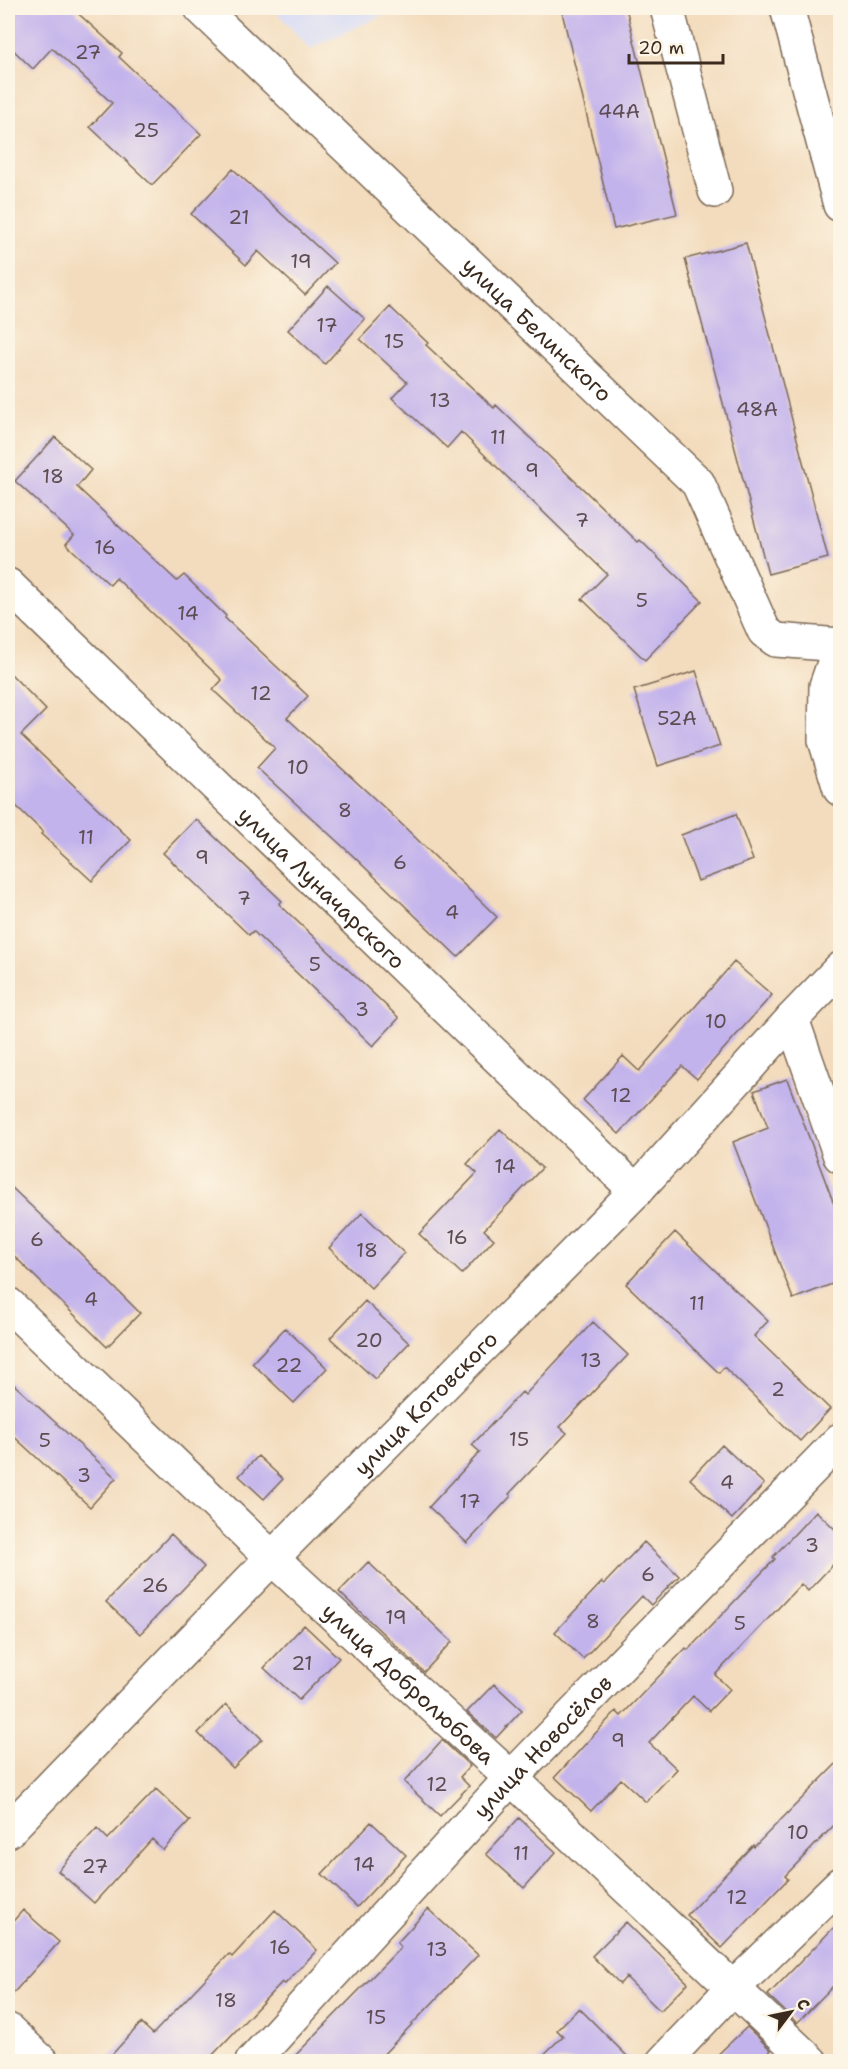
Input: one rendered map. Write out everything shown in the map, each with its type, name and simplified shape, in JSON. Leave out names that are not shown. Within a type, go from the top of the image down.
[{"type":"street","name":"улица Белинского","points":[[201,8],[698,483],[764,631],[776,640],[840,646]]},
{"type":"street","points":[[667,8],[715,191]]},
{"type":"street","points":[[787,8],[840,205]]},
{"type":"street","name":"улица Луначарского","points":[[8,585],[636,1191]]},
{"type":"street","points":[[840,646],[826,686],[825,740],[840,789]]},
{"type":"street","name":"улица Котовского","points":[[8,1831],[272,1558],[636,1191],[840,969]]},
{"type":"street","points":[[792,1019],[840,1156]]},
{"type":"street","name":"улица Добролюбова","points":[[8,1304],[272,1558],[511,1778],[811,2061]]},
{"type":"street","name":"улица Новосёлов","points":[[252,2061],[511,1778],[840,1440]]},
{"type":"street","points":[[663,2061],[733,1988],[840,1884]]},
{"type":"street","points":[[8,2030],[42,2061]]},
{"type":"shaded area","points":[[273,8],[398,8],[310,49]]},
{"type":"building","points":[[8,8],[72,8],[122,53],[119,57],[201,134],[152,185],[90,127],[112,103],[52,48],[33,69],[8,45]]},
{"type":"building","points":[[561,8],[626,8],[677,214],[614,229]]},
{"type":"building","points":[[233,169],[335,263],[305,295],[258,251],[246,265],[191,214]]},
{"type":"building","points":[[746,243],[828,558],[768,574],[685,259]]},
{"type":"building","points":[[328,286],[365,319],[325,364],[288,330]]},
{"type":"building","points":[[390,307],[428,343],[426,345],[494,408],[496,405],[702,601],[645,660],[582,599],[607,574],[461,432],[447,448],[392,398],[407,382],[360,339]]},
{"type":"building","points":[[55,437],[91,470],[77,487],[177,581],[184,575],[226,616],[225,618],[308,696],[287,718],[389,812],[497,917],[458,957],[257,768],[275,748],[213,690],[222,680],[116,578],[110,585],[66,544],[74,535],[15,481]]},
{"type":"building","points":[[8,671],[46,710],[21,735],[131,840],[92,881],[41,834],[43,832],[8,798]]},
{"type":"building","points":[[696,671],[720,746],[658,766],[634,690]]},
{"type":"building","points":[[736,814],[753,860],[698,881],[681,835]]},
{"type":"building","points":[[196,819],[282,901],[279,904],[399,1018],[373,1046],[253,931],[249,935],[163,853]]},
{"type":"building","points":[[734,962],[772,995],[697,1079],[682,1066],[619,1134],[583,1100],[623,1056],[639,1071]]},
{"type":"building","points":[[787,1079],[840,1220],[840,1281],[793,1299],[733,1142],[768,1128],[754,1091]]},
{"type":"building","points":[[500,1129],[542,1168],[484,1230],[494,1239],[462,1274],[419,1234],[477,1173],[467,1164]]},
{"type":"building","points":[[8,1184],[140,1313],[107,1347],[8,1250]]},
{"type":"building","points":[[362,1213],[404,1253],[371,1288],[329,1248]]},
{"type":"building","points":[[675,1232],[768,1321],[754,1336],[830,1409],[800,1441],[724,1367],[719,1373],[626,1284]]},
{"type":"building","points":[[365,1301],[409,1343],[375,1379],[330,1338]]},
{"type":"building","points":[[593,1322],[628,1355],[560,1427],[567,1433],[509,1494],[511,1496],[467,1543],[429,1507],[480,1452],[472,1445],[522,1392],[525,1395]]},
{"type":"building","points":[[285,1328],[327,1368],[294,1403],[252,1363]]},
{"type":"building","points":[[8,1379],[116,1478],[90,1507],[8,1431]]},
{"type":"building","points":[[722,1445],[764,1484],[732,1519],[690,1479]]},
{"type":"building","points":[[258,1456],[283,1479],[264,1499],[239,1476]]},
{"type":"building","points":[[816,1511],[840,1534],[840,1557],[808,1591],[801,1584],[715,1675],[730,1689],[709,1711],[693,1696],[649,1743],[677,1769],[646,1802],[621,1779],[591,1811],[555,1777],[616,1711],[621,1716],[686,1648],[688,1650],[775,1559],[773,1557]]},
{"type":"building","points":[[171,1534],[204,1567],[140,1634],[106,1602]]},
{"type":"building","points":[[644,1542],[679,1576],[651,1605],[642,1596],[583,1659],[555,1632]]},
{"type":"building","points":[[368,1562],[452,1642],[424,1672],[339,1592]]},
{"type":"building","points":[[304,1625],[339,1658],[299,1700],[264,1668]]},
{"type":"building","points":[[494,1684],[522,1710],[496,1738],[467,1712]]},
{"type":"building","points":[[226,1704],[262,1739],[233,1768],[198,1733]]},
{"type":"building","points":[[442,1740],[470,1766],[460,1777],[469,1786],[440,1816],[404,1782]]},
{"type":"building","points":[[840,1760],[840,1819],[785,1876],[788,1879],[722,1948],[687,1915],[753,1845],[754,1847]]},
{"type":"building","points":[[156,1789],[190,1821],[163,1850],[152,1839],[94,1903],[58,1871],[97,1828],[108,1839]]},
{"type":"building","points":[[519,1818],[556,1852],[524,1888],[486,1854]]},
{"type":"building","points":[[371,1822],[406,1855],[357,1907],[322,1874]]},
{"type":"building","points":[[428,1909],[478,1955],[377,2061],[290,2061],[401,1947],[397,1943]]},
{"type":"building","points":[[23,1910],[59,1942],[8,1999],[8,1927]]},
{"type":"building","points":[[275,1910],[317,1950],[285,1984],[282,1982],[207,2061],[106,2061],[141,2023],[153,2034],[229,1954],[232,1957]]},
{"type":"building","points":[[840,1921],[840,1979],[797,2023],[768,1995]]},
{"type":"building","points":[[626,1922],[688,1983],[660,2011],[626,1977],[620,1984],[592,1956]]},
{"type":"building","points":[[579,2008],[632,2061],[537,2061],[563,2036],[557,2030]]},
{"type":"building","points":[[747,2027],[771,2050],[760,2061],[711,2061]]}]
